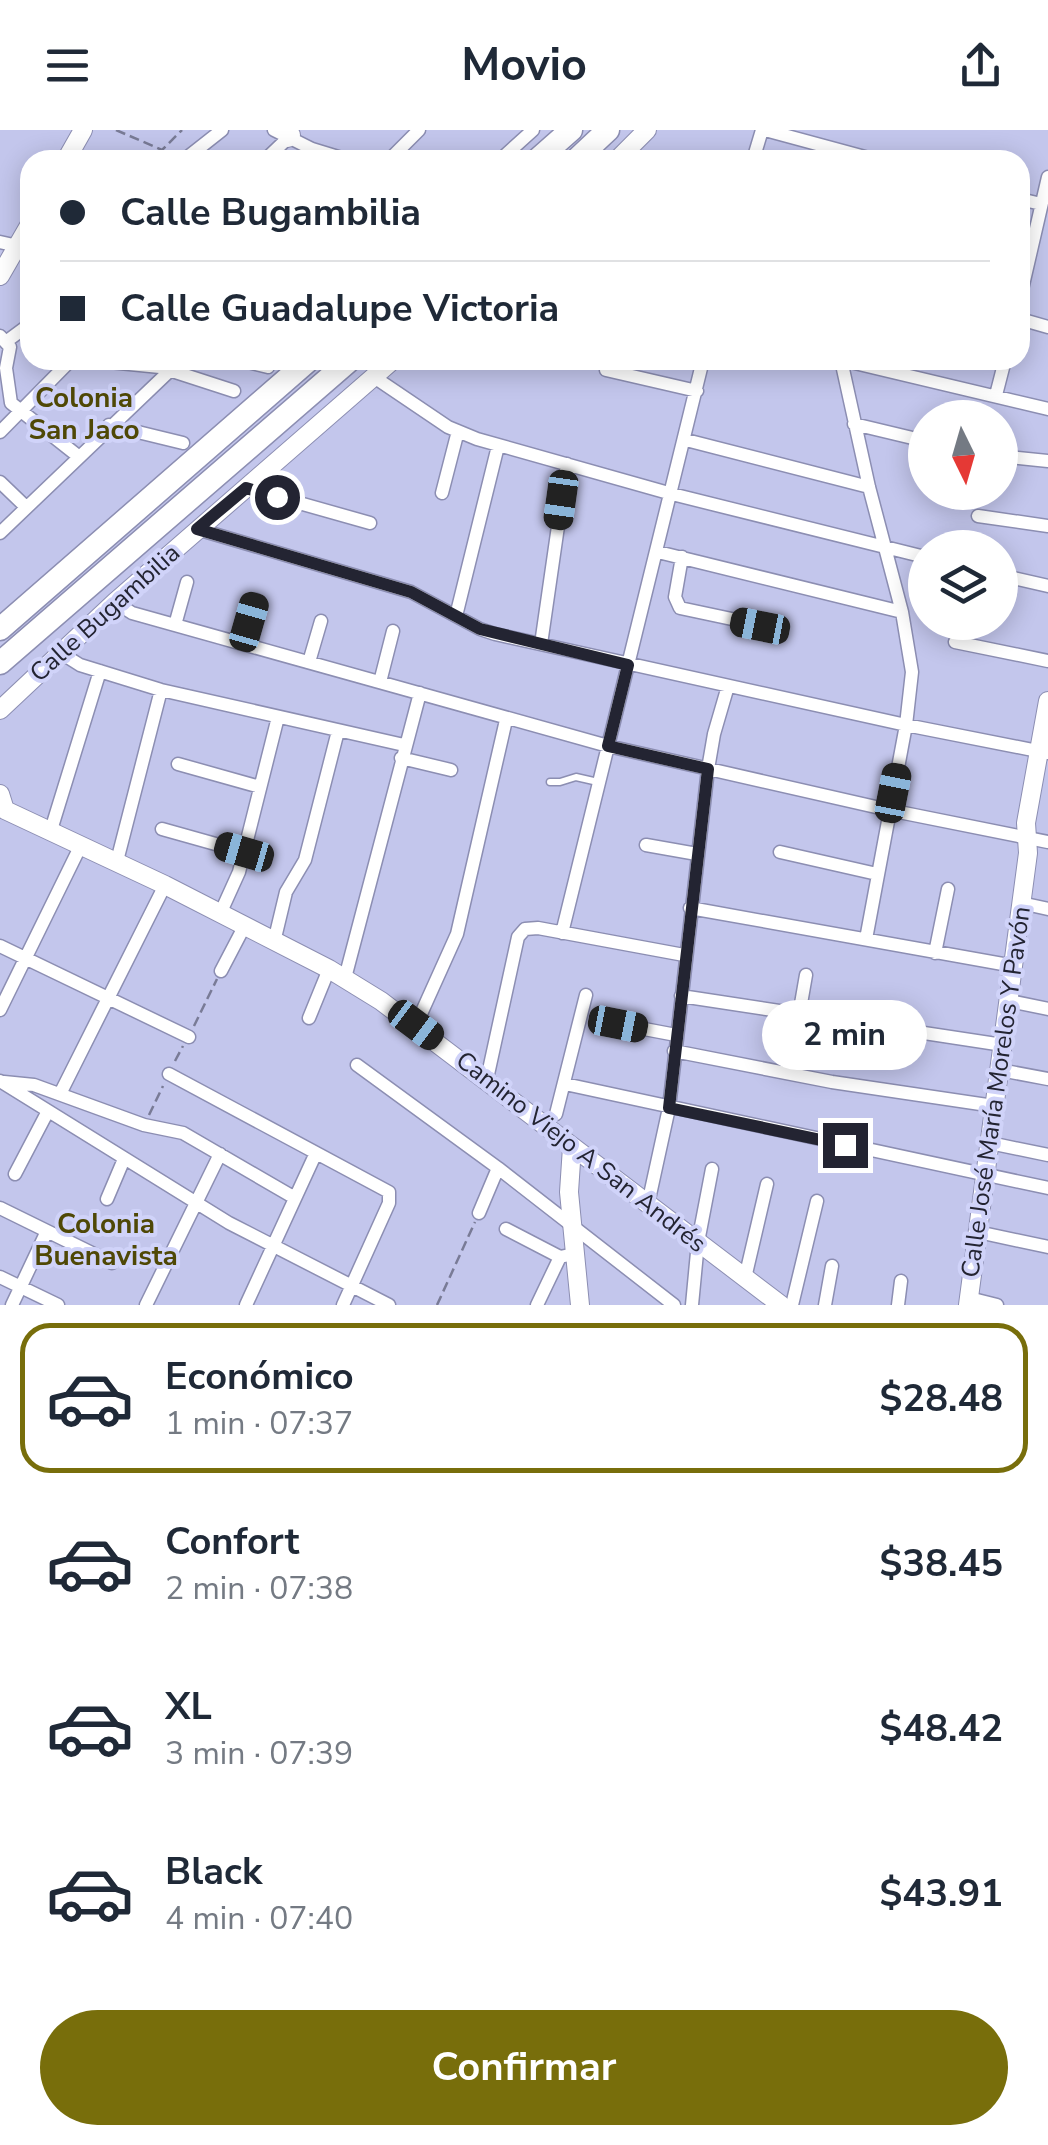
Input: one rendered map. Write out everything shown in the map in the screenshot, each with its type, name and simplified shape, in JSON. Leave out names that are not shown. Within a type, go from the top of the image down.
[{"type":"highway","points":[[548,150],[570,130]]},
{"type":"highway","points":[[587,150],[608,130]]},
{"type":"highway","points":[[0,630],[297,370]]},
{"type":"highway","points":[[0,663],[338,370]]},
{"type":"street","points":[[197,150],[222,130]]},
{"type":"street","points":[[399,150],[418,130]]},
{"type":"street","points":[[511,150],[533,130]]},
{"type":"street","points":[[627,150],[647,130]]},
{"type":"street","points":[[763,130],[838,150]]},
{"type":"street","points":[[287,133],[325,150]]},
{"type":"street","points":[[1030,253],[1048,176]]},
{"type":"street","points":[[1030,201],[1041,204]]},
{"type":"street","points":[[0,276],[9,244]]},
{"type":"street","points":[[4,338],[10,353],[6,368],[10,396],[20,412],[78,456]]},
{"type":"street","points":[[0,432],[61,370]]},
{"type":"street","points":[[0,533],[169,370],[234,391]]},
{"type":"street","name":"Calle Bugambilia","points":[[0,710],[115,602],[381,370]]},
{"type":"street","points":[[606,370],[697,391]]},
{"type":"street","points":[[562,934],[701,370]]},
{"type":"street","points":[[844,370],[902,612],[913,682],[866,939]]},
{"type":"street","points":[[886,370],[1048,409]]},
{"type":"street","points":[[996,395],[1002,370]]},
{"type":"street","points":[[374,376],[433,418],[498,446],[908,554]]},
{"type":"street","points":[[854,424],[908,437]]},
{"type":"street","points":[[109,425],[184,443]]},
{"type":"street","points":[[442,492],[458,431]]},
{"type":"street","points":[[686,440],[869,487]]},
{"type":"street","points":[[456,616],[498,446]]},
{"type":"street","points":[[1018,458],[1048,461]]},
{"type":"street","points":[[540,644],[566,464]]},
{"type":"street","points":[[0,482],[26,507]]},
{"type":"street","points":[[246,488],[370,523]]},
{"type":"street","points":[[978,516],[1048,526]]},
{"type":"street","points":[[197,529],[411,592],[480,629],[906,726],[1044,752]]},
{"type":"street","points":[[658,552],[902,612]]},
{"type":"street","points":[[682,558],[674,596],[680,608],[760,626]]},
{"type":"street","points":[[1018,579],[1048,586]]},
{"type":"street","points":[[175,625],[187,582]]},
{"type":"street","points":[[243,644],[256,600]]},
{"type":"street","points":[[115,602],[132,614],[506,720],[889,810],[1048,842]]},
{"type":"street","points":[[309,662],[321,621]]},
{"type":"street","points":[[380,682],[393,631]]},
{"type":"street","points":[[956,642],[1048,662]]},
{"type":"street","points":[[60,653],[74,663],[161,690],[338,731],[451,770]]},
{"type":"street","points":[[51,830],[100,671]]},
{"type":"street","points":[[648,1204],[669,1108],[708,769],[728,686]]},
{"type":"street","points":[[117,861],[161,690]]},
{"type":"street","points":[[309,1018],[337,974],[420,693]]},
{"type":"street","name":"Calle José María Morelos Y Pavón","points":[[969,1302],[1010,1001],[1026,823],[1044,752],[1048,700]]},
{"type":"street","points":[[220,914],[244,852],[278,717]]},
{"type":"street","points":[[416,1025],[457,934],[506,720]]},
{"type":"street","points":[[274,942],[286,892],[305,860],[338,731]]},
{"type":"street","points":[[178,764],[260,787]]},
{"type":"street","name":"Camino Viejo A San Andrés","points":[[3,810],[165,884],[337,974],[416,1025],[698,1242],[754,1291],[781,1305]]},
{"type":"street","points":[[162,829],[244,852]]},
{"type":"street","points":[[0,1010],[82,845]]},
{"type":"street","points":[[646,845],[698,854]]},
{"type":"street","points":[[780,852],[877,874]]},
{"type":"street","points":[[60,1094],[165,884]]},
{"type":"street","points":[[936,952],[948,889]]},
{"type":"street","points":[[1021,904],[1048,909]]},
{"type":"street","points":[[690,908],[1014,966]]},
{"type":"street","points":[[221,971],[244,927]]},
{"type":"street","points":[[487,1079],[518,938],[525,930],[538,928],[684,956]]},
{"type":"street","points":[[0,946],[189,1036]]},
{"type":"street","points":[[800,1015],[806,974]]},
{"type":"street","points":[[556,1114],[586,995]]},
{"type":"street","points":[[681,996],[1003,1045]]},
{"type":"street","points":[[1010,1001],[1048,1009]]},
{"type":"street","points":[[618,1024],[676,1035]]},
{"type":"street","points":[[674,1051],[832,1082],[994,1106]]},
{"type":"street","points":[[357,1065],[674,1305]]},
{"type":"street","points":[[1000,1070],[1048,1079]]},
{"type":"street","points":[[169,1074],[390,1194],[344,1305]]},
{"type":"street","points":[[1,1082],[22,1082],[144,1126],[183,1134],[294,1198]]},
{"type":"street","points":[[1,1082],[194,1203],[390,1305]]},
{"type":"street","points":[[565,1084],[1048,1188]]},
{"type":"street","points":[[15,1174],[48,1111]]},
{"type":"street","points":[[990,1143],[1048,1156]]},
{"type":"street","points":[[538,1305],[567,1255],[572,1148]]},
{"type":"street","points":[[146,1305],[220,1154]]},
{"type":"street","points":[[246,1305],[315,1154]]},
{"type":"street","points":[[107,1198],[124,1159]]},
{"type":"street","points":[[479,1213],[498,1168]]},
{"type":"street","points":[[692,1305],[698,1242],[712,1169]]},
{"type":"street","points":[[754,1291],[767,1184]]},
{"type":"street","points":[[792,1305],[817,1201]]},
{"type":"street","points":[[0,1208],[112,1263]]},
{"type":"street","points":[[506,1229],[567,1255]]},
{"type":"street","points":[[12,1305],[48,1231]]},
{"type":"street","points":[[978,1232],[1048,1247]]},
{"type":"street","points":[[567,1255],[580,1305]]},
{"type":"street","points":[[825,1305],[832,1266]]},
{"type":"street","points":[[0,1278],[58,1305]]},
{"type":"street","points":[[898,1305],[901,1281]]},
{"type":"street","points":[[969,1302],[997,1305]]},
{"type":"lane","points":[[550,782],[576,776],[600,782]]},
{"type":"path","points":[[116,130],[162,150],[182,130]]},
{"type":"path","points":[[144,1126],[221,971]]},
{"type":"path","points":[[437,1305],[479,1213]]},
{"type":"district","name":"Colonia San Jaco","points":[[84,414]]},
{"type":"district","name":"Colonia Buenavista","points":[[106,1240]]},
{"type":"route","points":[[277,497],[246,488],[197,529],[411,592],[495,634],[628,665],[608,746],[708,769],[669,1108],[845,1145]]}]
